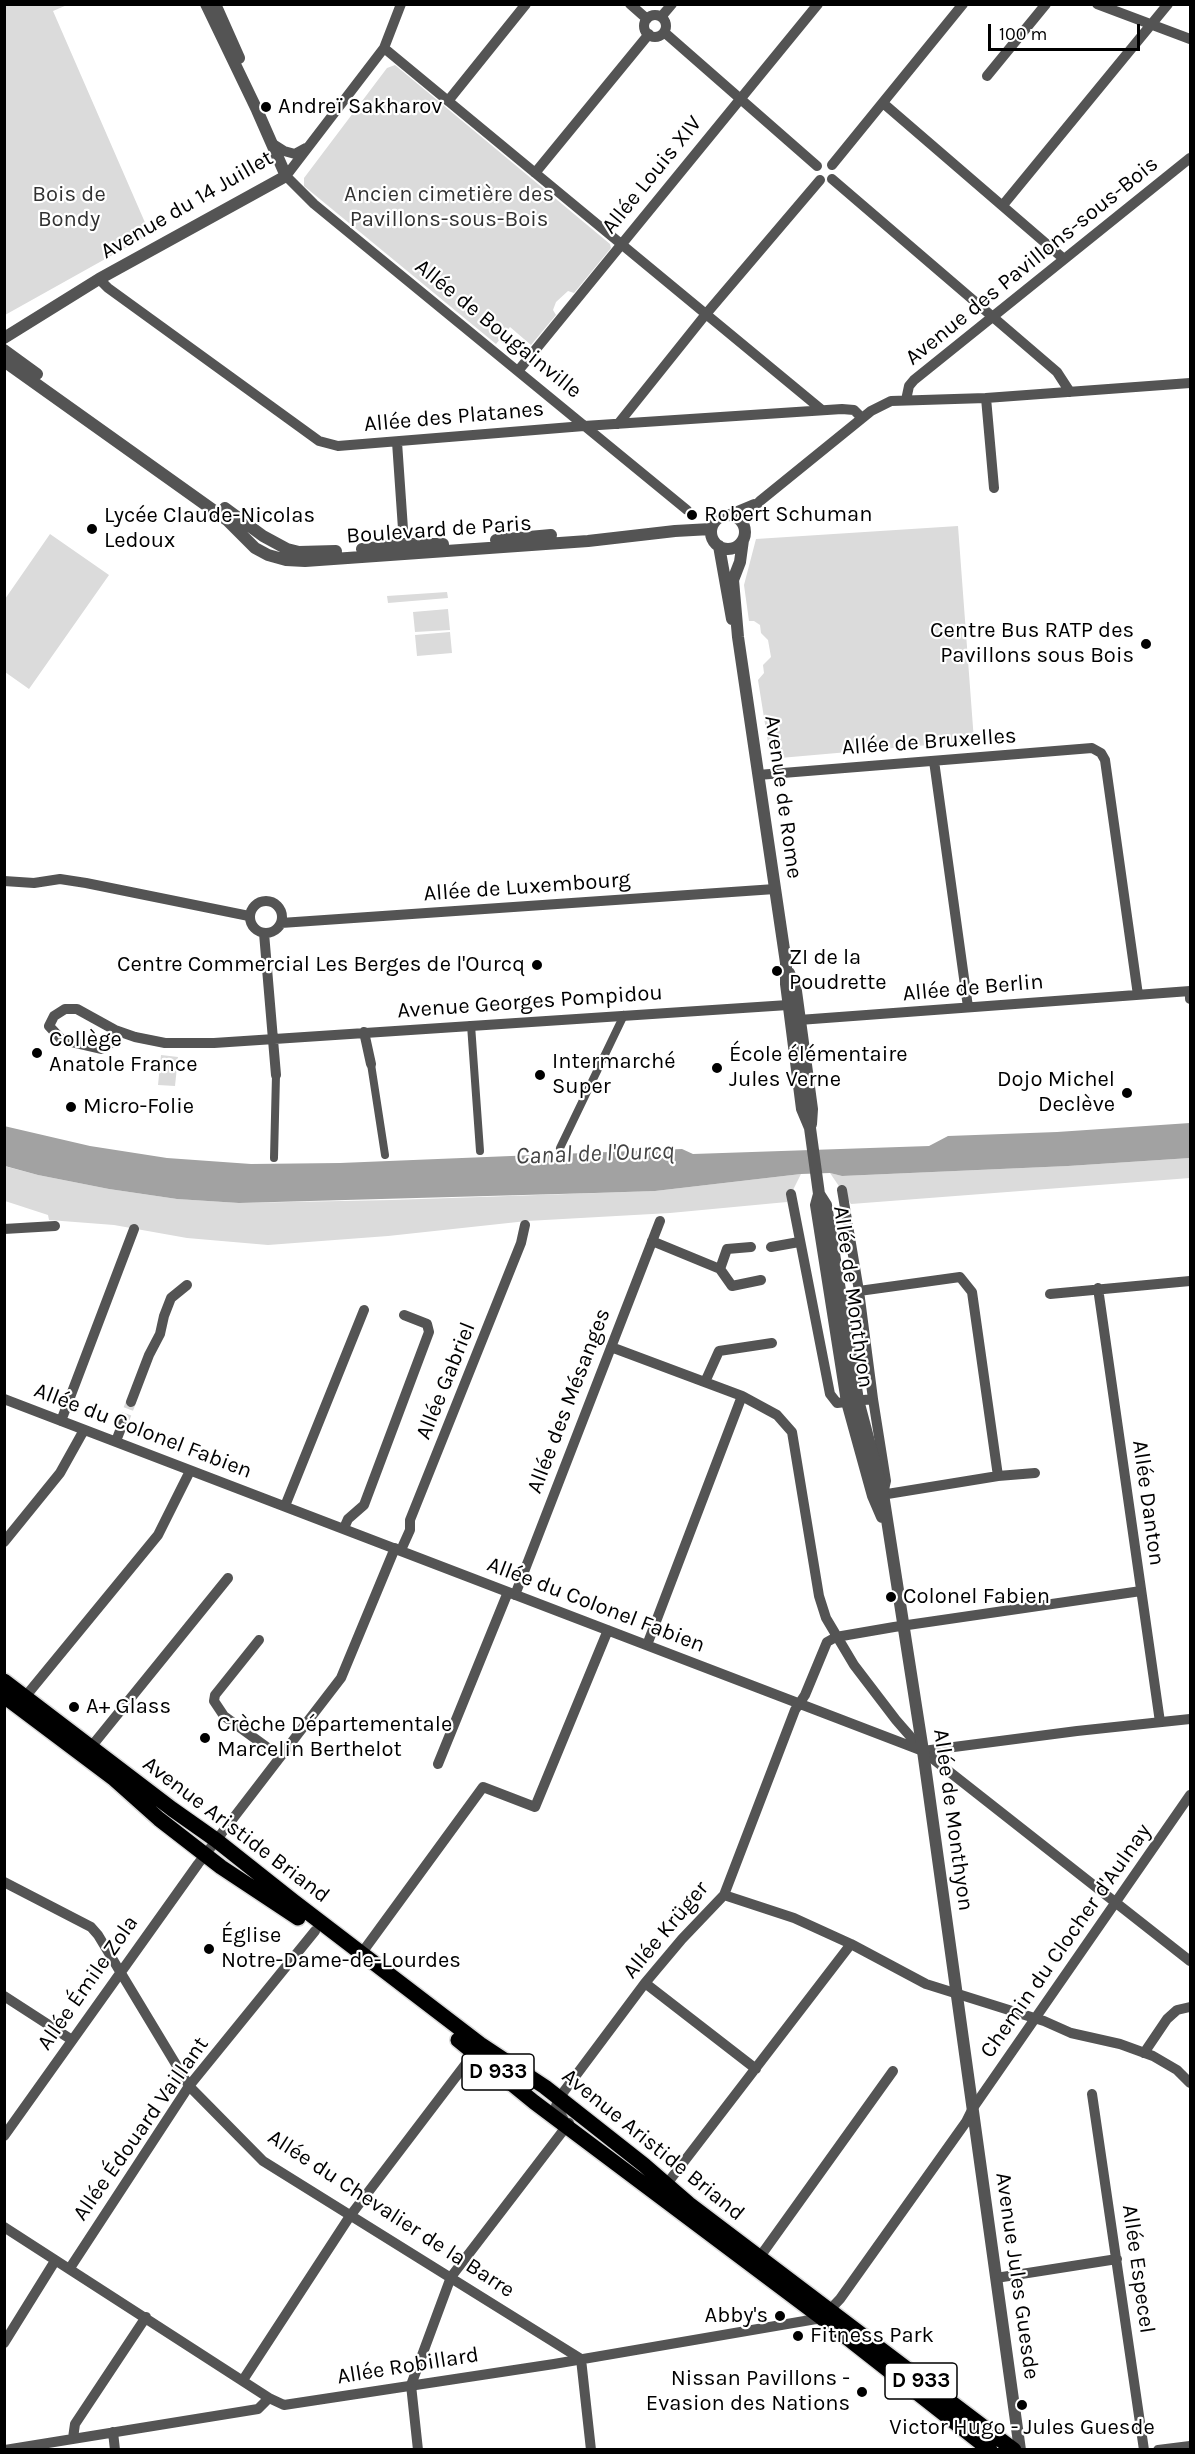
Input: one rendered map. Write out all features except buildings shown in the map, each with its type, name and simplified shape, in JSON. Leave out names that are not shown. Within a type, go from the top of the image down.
[{"type":"main road","name":"Avenue Aristide Briand","points":[[4,1681],[216,1840],[480,2044],[583,2116],[990,2450]]},
{"type":"main road","name":"Avenue Aristide Briand","points":[[4,1696],[113,1778],[159,1819],[243,1883],[286,1909],[474,2053],[534,2102],[1014,2450]]},
{"type":"street","points":[[206,4],[286,176]]},
{"type":"street","points":[[215,4],[242,64],[257,110]]},
{"type":"street","name":"Avenue du 14 Juillet","points":[[4,338],[99,279],[286,176],[384,48],[401,4]]},
{"type":"street","points":[[448,101],[526,4]]},
{"type":"street","points":[[630,4],[647,19]]},
{"type":"street","points":[[661,17],[672,4]]},
{"type":"street","name":"Allée Louis XIV","points":[[518,371],[818,4]]},
{"type":"street","points":[[832,165],[963,4]]},
{"type":"street","points":[[987,76],[1046,4]]},
{"type":"street","points":[[1097,4],[1191,39]]},
{"type":"street","points":[[1003,205],[1168,4]]},
{"type":"street","points":[[655,15],[661,17],[666,26],[664,32],[658,36],[648,34],[645,25],[647,19],[655,15]]},
{"type":"street","points":[[664,32],[817,166]]},
{"type":"street","points":[[535,173],[648,34]]},
{"type":"street","points":[[384,48],[822,410]]},
{"type":"street","points":[[883,103],[1064,259]]},
{"type":"street","points":[[273,144],[284,151],[295,154],[308,147]]},
{"type":"street","name":"Avenue des Pavillons-sous-Bois","points":[[906,400],[909,386],[914,380],[1191,158]]},
{"type":"street","points":[[824,162],[832,165],[835,171],[832,179],[826,182],[820,180],[815,172],[817,166],[824,162]]},
{"type":"street","name":"Allée de Bougainville","points":[[286,176],[315,204],[687,510]]},
{"type":"street","points":[[832,179],[1057,372],[1070,392]]},
{"type":"street","points":[[618,424],[706,314],[820,180]]},
{"type":"street","name":"Allée des Platanes","points":[[99,279],[108,288],[319,441],[338,446],[822,410],[854,410],[862,418]]},
{"type":"street","name":"Boulevard de Paris","points":[[4,350],[263,536],[287,549],[299,552],[356,550],[404,544],[443,544],[583,533],[654,533],[711,529]]},
{"type":"street","name":"Boulevard de Paris","points":[[4,361],[227,519],[255,548],[268,555],[286,560],[305,561],[588,541],[654,533]]},
{"type":"street","points":[[741,521],[759,501],[862,418],[891,401],[986,398],[1191,383]]},
{"type":"street","points":[[986,398],[994,488]]},
{"type":"street","points":[[397,442],[403,529]]},
{"type":"street","points":[[729,514],[741,521],[745,531],[740,544],[729,549],[718,546],[712,539],[711,529],[719,517],[759,501]]},
{"type":"street","points":[[588,541],[589,537],[613,534]]},
{"type":"street","name":"Avenue de Rome","points":[[743,540],[740,562],[733,580],[738,637],[786,963],[788,1005],[802,1109],[811,1132]]},
{"type":"street","name":"Avenue de Rome","points":[[718,546],[729,609],[738,637]]},
{"type":"street","name":"Allée de Bruxelles","points":[[758,775],[1092,748],[1101,753],[1105,760],[1138,995]]},
{"type":"street","points":[[934,761],[968,1007]]},
{"type":"street","points":[[4,881],[34,883],[60,879],[249,916]]},
{"type":"street","name":"Allée de Luxembourg","points":[[281,922],[775,889]]},
{"type":"street","points":[[264,900],[279,906],[282,917],[274,931],[264,933],[255,929],[249,916],[254,906],[264,900]]},
{"type":"street","points":[[264,933],[276,1075],[274,1158]]},
{"type":"street","name":"Avenue de Rome","points":[[786,963],[796,991],[812,1108],[811,1132]]},
{"type":"street","points":[[786,984],[790,992],[794,1018],[800,1020]]},
{"type":"street","name":"Allée de Berlin","points":[[800,1020],[1138,995],[1190,995]]},
{"type":"street","name":"Avenue Georges Pompidou","points":[[115,1030],[111,1043],[101,1049],[62,1040],[49,1026],[54,1017],[65,1009],[77,1009],[115,1030],[135,1037],[165,1043],[214,1043],[788,1005]]},
{"type":"street","points":[[560,1148],[624,1015]]},
{"type":"street","points":[[471,1025],[480,1151]]},
{"type":"street","points":[[364,1032],[385,1155]]},
{"type":"street","name":"Allée de Monthyon","points":[[811,1132],[819,1194],[826,1205],[852,1401],[890,1537],[923,1751],[973,2108]]},
{"type":"street","name":"Allée de Monthyon","points":[[791,1194],[830,1394],[837,1403],[873,1399],[859,1292],[842,1190]]},
{"type":"street","name":"Allée des Mésanges","points":[[438,1764],[512,1593],[660,1221]]},
{"type":"street","name":"Allée Gabriel","points":[[279,1756],[341,1678],[398,1549],[410,1530],[410,1520],[517,1254],[525,1226]]},
{"type":"street","points":[[4,1229],[54,1227]]},
{"type":"street","points":[[61,1421],[134,1229]]},
{"type":"street","points":[[652,1240],[720,1269],[732,1286],[761,1280]]},
{"type":"street","points":[[771,1246],[800,1242]]},
{"type":"street","points":[[720,1269],[727,1249],[751,1247]]},
{"type":"street","points":[[859,1292],[960,1277],[972,1292],[998,1476]]},
{"type":"street","points":[[1050,1294],[1191,1281]]},
{"type":"street","points":[[131,1402],[149,1354],[160,1334],[171,1299],[187,1285]]},
{"type":"street","name":"Allée Danton","points":[[1098,1288],[1160,1722]]},
{"type":"street","points":[[285,1506],[364,1310]]},
{"type":"street","points":[[344,1528],[348,1519],[364,1505],[429,1332],[427,1324],[404,1315]]},
{"type":"street","points":[[705,1382],[719,1351],[772,1342]]},
{"type":"street","points":[[611,1347],[742,1396],[777,1415],[792,1432],[819,1596],[826,1618],[854,1665],[923,1751],[1191,1961]]},
{"type":"street","points":[[647,1645],[742,1396]]},
{"type":"street","name":"Allée du Colonel Fabien","points":[[4,1399],[923,1751],[1191,1719]]},
{"type":"street","points":[[873,1399],[886,1481],[878,1495]]},
{"type":"street","points":[[116,1441],[123,1424]]},
{"type":"street","points":[[4,1542],[60,1473],[84,1430]]},
{"type":"street","points":[[26,1697],[158,1535],[190,1471]]},
{"type":"street","points":[[878,1495],[998,1476],[1035,1473]]},
{"type":"street","points":[[91,1747],[228,1578]]},
{"type":"street","points":[[836,1637],[1141,1591]]},
{"type":"street","points":[[362,1954],[483,1787],[535,1807],[608,1630]]},
{"type":"street","name":"Allée Krüger","points":[[559,2098],[645,1983],[682,1939],[724,1895],[798,1703],[805,1695],[827,1642],[836,1637]]},
{"type":"street","points":[[259,1640],[215,1695],[214,1701],[224,1716],[279,1756]]},
{"type":"street","points":[[890,1738],[899,1723]]},
{"type":"street","name":"Allée Émile Zola","points":[[4,2136],[205,1854],[279,1756]]},
{"type":"street","name":"Chemin du Clocher d'Aulnay","points":[[826,2314],[840,2299],[932,2171],[973,2108],[1191,1795]]},
{"type":"street","name":"Allée du Chevalier de la Barre","points":[[4,1882],[91,1927],[189,2086],[263,2161],[581,2359]]},
{"type":"street","points":[[724,1895],[794,1918],[851,1944],[926,1984],[1071,2033],[1120,2044],[1144,2053],[1172,2067],[1191,2083]]},
{"type":"street","name":"Allée Édouard Vaillant","points":[[70,2268],[189,2086],[315,1931]]},
{"type":"street","points":[[666,2185],[851,1944]]},
{"type":"street","points":[[645,1983],[756,2069]]},
{"type":"street","points":[[4,1996],[72,2040]]},
{"type":"street","points":[[1144,2053],[1167,2019],[1177,2010],[1191,2007]]},
{"type":"street","points":[[243,2380],[350,2216],[474,2053]]},
{"type":"street","points":[[759,2259],[893,2071]]},
{"type":"street","name":"Allée Especel","points":[[1092,2094],[1144,2450]]},
{"type":"street","points":[[559,2098],[556,2106],[567,2125]]},
{"type":"street","name":"Avenue Jules Guesde","points":[[973,2108],[1020,2450]]},
{"type":"street","points":[[418,2450],[411,2385],[451,2277],[567,2125],[583,2116]]},
{"type":"street","points":[[4,2227],[269,2398],[258,2409],[5,2450]]},
{"type":"street","points":[[996,2278],[1117,2259]]},
{"type":"street","points":[[4,2343],[55,2261]]},
{"type":"street","name":"Allée Robillard","points":[[269,2398],[284,2405],[581,2359],[826,2314]]},
{"type":"street","points":[[73,2439],[75,2424],[146,2317]]},
{"type":"street","points":[[581,2359],[591,2450]]},
{"type":"street","points":[[113,2432],[115,2450]]},
{"type":"street","points":[[1158,2450],[1191,2446]]},
{"type":"green space","name":"Bois de Bondy","points":[[5,5],[67,5],[53,11],[150,234],[5,315]]},
{"type":"green space","name":"Ancien cimetière des Pavillons-sous-Bois","points":[[395,65],[610,244],[611,248],[574,293],[568,291],[556,302],[553,310],[556,315],[531,345],[510,327],[496,344],[304,186],[304,178],[387,68]]},
{"type":"green space","points":[[958,526],[974,741],[780,758],[769,749],[758,680],[764,673],[763,665],[771,657],[768,640],[761,633],[760,625],[749,621],[744,585],[756,539]]},
{"type":"green space","points":[[50,534],[109,575],[29,689],[5,672],[5,599]]},
{"type":"green space","points":[[447,592],[448,598],[388,603],[387,596]]},
{"type":"green space","points":[[448,609],[450,630],[415,632],[413,612]]},
{"type":"green space","points":[[450,632],[452,653],[417,656],[415,635]]},
{"type":"green space","points":[[161,1055],[178,1057],[175,1086],[158,1085]]},
{"type":"green space","points":[[1190,1158],[1190,1178],[851,1204],[830,1173],[842,1176]]},
{"type":"green space","points":[[4,1166],[109,1189],[177,1199],[239,1203],[655,1191],[801,1174],[787,1202],[670,1213],[527,1221],[388,1236],[268,1245],[187,1238],[114,1225],[49,1220],[48,1215],[5,1201]]},
{"type":"water","name":"Canal de l'Ourcq","points":[[1190,1123],[1190,1158],[842,1176],[830,1173],[801,1174],[655,1191],[239,1203],[177,1199],[109,1189],[5,1166],[4,1126],[90,1146],[167,1158],[251,1164],[340,1163],[682,1149],[693,1154],[929,1146],[948,1136],[1057,1132]]},
{"type":"tunnel","points":[[123,1423],[131,1402]]},
{"type":"place","name":"Andreï Sakharov","points":[[266,107]]},
{"type":"place","name":"Robert Schuman","points":[[692,515]]},
{"type":"place","name":"Lycée Claude-Nicolas Ledoux","points":[[92,529]]},
{"type":"place","name":"Centre Bus RATP des Pavillons sous Bois","points":[[1146,644]]},
{"type":"place","name":"Centre Commercial Les Berges de l'Ourcq","points":[[537,965]]},
{"type":"place","name":"ZI de la Poudrette","points":[[777,971]]},
{"type":"place","name":"Collège Anatole France","points":[[37,1053]]},
{"type":"place","name":"École élémentaire Jules Verne","points":[[717,1068]]},
{"type":"place","name":"Intermarché Super","points":[[540,1075]]},
{"type":"place","name":"Dojo Michel Declève","points":[[1127,1093]]},
{"type":"place","name":"Micro-Folie","points":[[71,1107]]},
{"type":"place","name":"Colonel Fabien","points":[[891,1597]]},
{"type":"place","name":"A+ Glass","points":[[74,1707]]},
{"type":"place","name":"Crèche Départementale Marcelin Berthelot","points":[[205,1738]]},
{"type":"place","name":"Église Notre-Dame-de-Lourdes","points":[[209,1949]]},
{"type":"place","name":"Abby's","points":[[780,2316]]},
{"type":"place","name":"Fitness Park","points":[[798,2336]]},
{"type":"place","name":"Nissan Pavillons - Evasion des Nations","points":[[862,2392]]},
{"type":"place","name":"Victor Hugo - Jules Guesde","points":[[1022,2405]]}]
